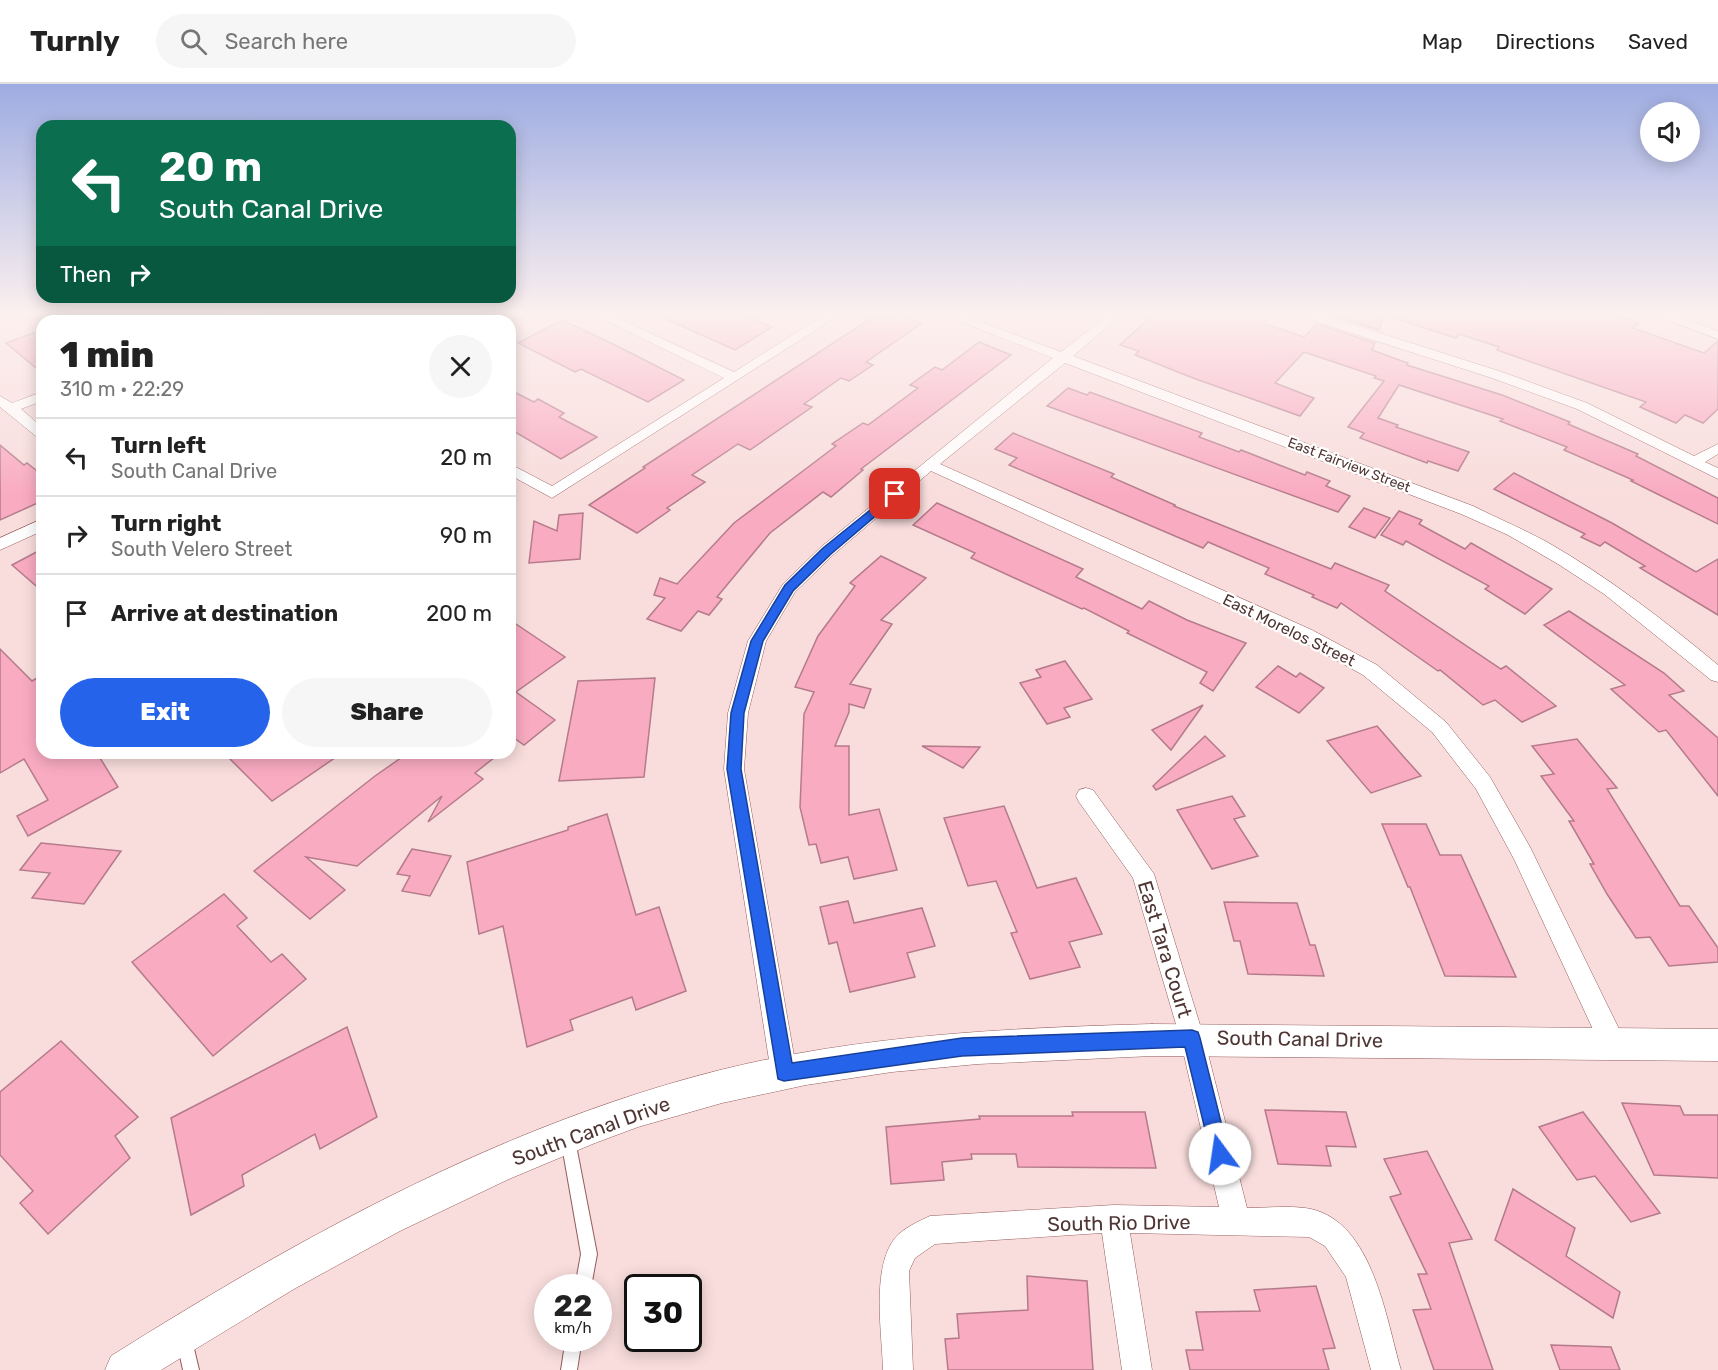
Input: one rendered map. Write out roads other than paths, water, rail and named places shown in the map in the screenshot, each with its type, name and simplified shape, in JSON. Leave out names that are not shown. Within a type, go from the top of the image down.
[{"type":"street","points":[[727,374],[733,377]]},
{"type":"street","points":[[516,472],[552,493],[738,374]]},
{"type":"street","points":[[784,1073],[734,769],[738,713],[757,641],[789,588],[827,551],[1042,374]]},
{"type":"street","name":"East Fairview Street","points":[[1108,374],[1477,515],[1540,545],[1611,591],[1679,642],[1718,675]]},
{"type":"street","points":[[1494,374],[1582,406],[1718,474]]},
{"type":"street","points":[[5,405],[36,397]]},
{"type":"street","points":[[5,405],[36,429]]},
{"type":"street","points":[[1696,461],[1718,448]]},
{"type":"street","name":"East Morelos Street","points":[[929,465],[1306,635],[1370,670],[1439,727],[1483,783],[1516,844],[1612,1042]]},
{"type":"street","points":[[0,545],[36,527]]},
{"type":"street","name":"East Tara Court","points":[[1086,796],[1143,874],[1192,1038],[1237,1223]]},
{"type":"street","name":"South Canal Drive","points":[[125,1370],[183,1333],[318,1254],[478,1173],[638,1110],[784,1073],[962,1047],[1192,1038],[1718,1045]]},
{"type":"street","points":[[1114,1219],[1137,1370]]},
{"type":"street","name":"South Rio Drive","points":[[898,1370],[895,1271],[905,1248],[930,1230],[1114,1219],[1237,1223],[1311,1222],[1335,1236],[1358,1271],[1386,1370]]},
{"type":"lane","points":[[567,1137],[589,1254],[585,1274]]},
{"type":"lane","points":[[183,1333],[191,1370]]},
{"type":"lane","points":[[569,1370],[572,1352]]}]
